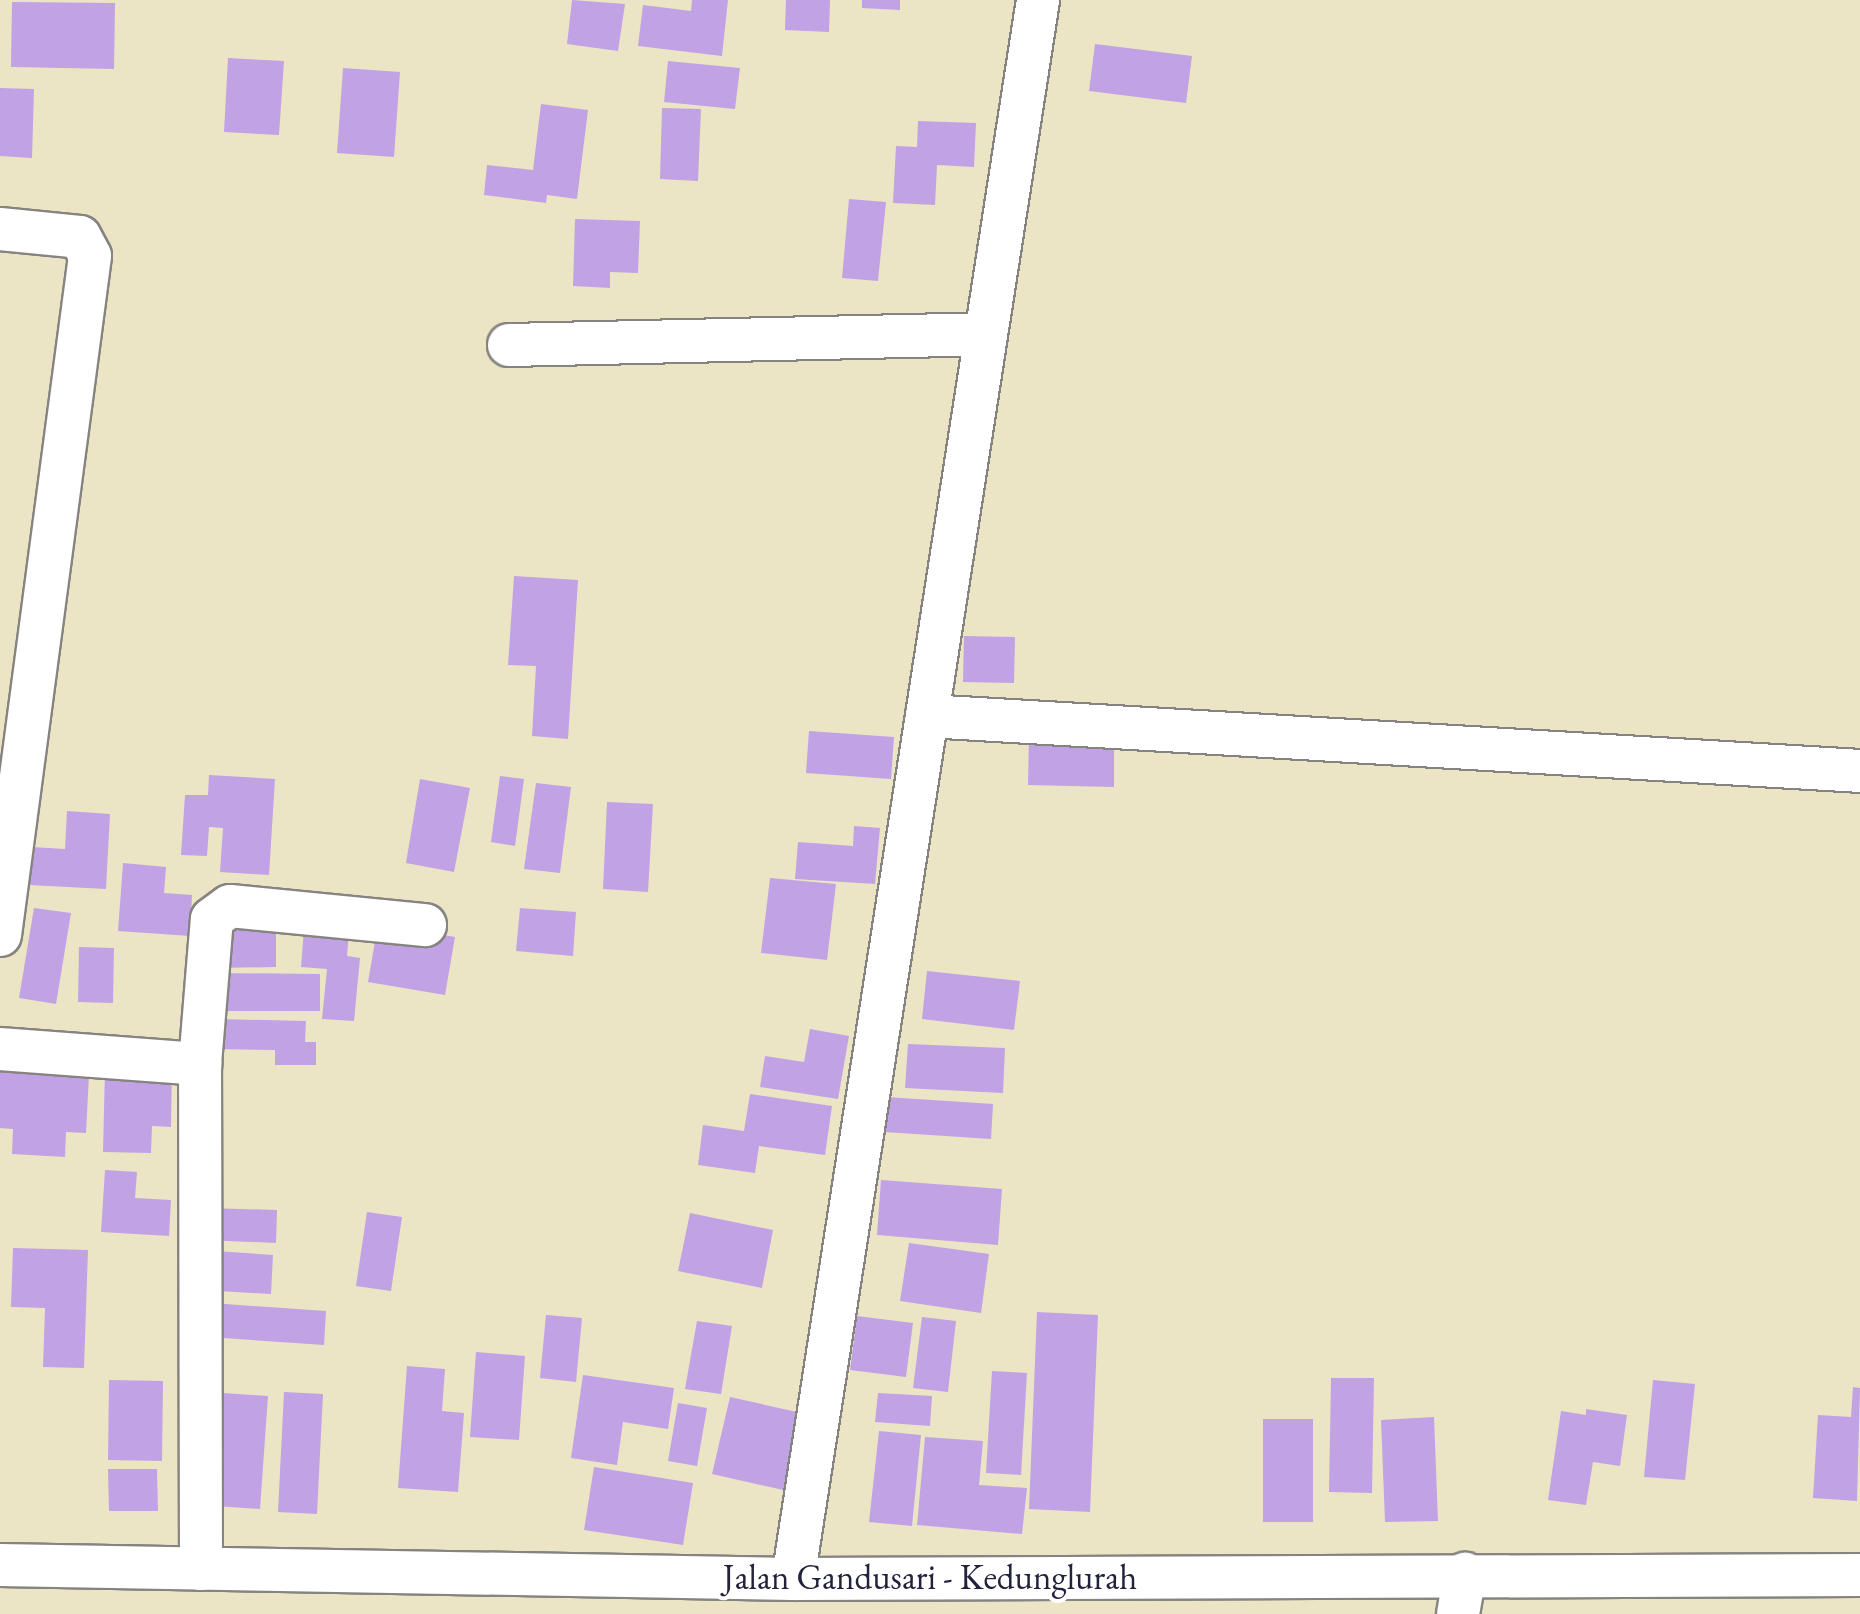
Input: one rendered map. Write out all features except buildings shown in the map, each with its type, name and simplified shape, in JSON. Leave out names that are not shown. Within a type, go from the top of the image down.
[{"type":"street","points":[[793,1579],[1038,0]]},
{"type":"street","points":[[0,229],[80,237],[90,256],[0,935]]},
{"type":"street","points":[[509,344],[986,334]]},
{"type":"street","points":[[928,716],[1860,771]]},
{"type":"street","points":[[201,1569],[200,1064],[212,919],[230,906],[425,925]]},
{"type":"street","points":[[0,1049],[200,1064]]},
{"type":"street","name":"Jalan Gandusari - Kedunglurah","points":[[0,1566],[1462,1594],[1860,1576]]}]
